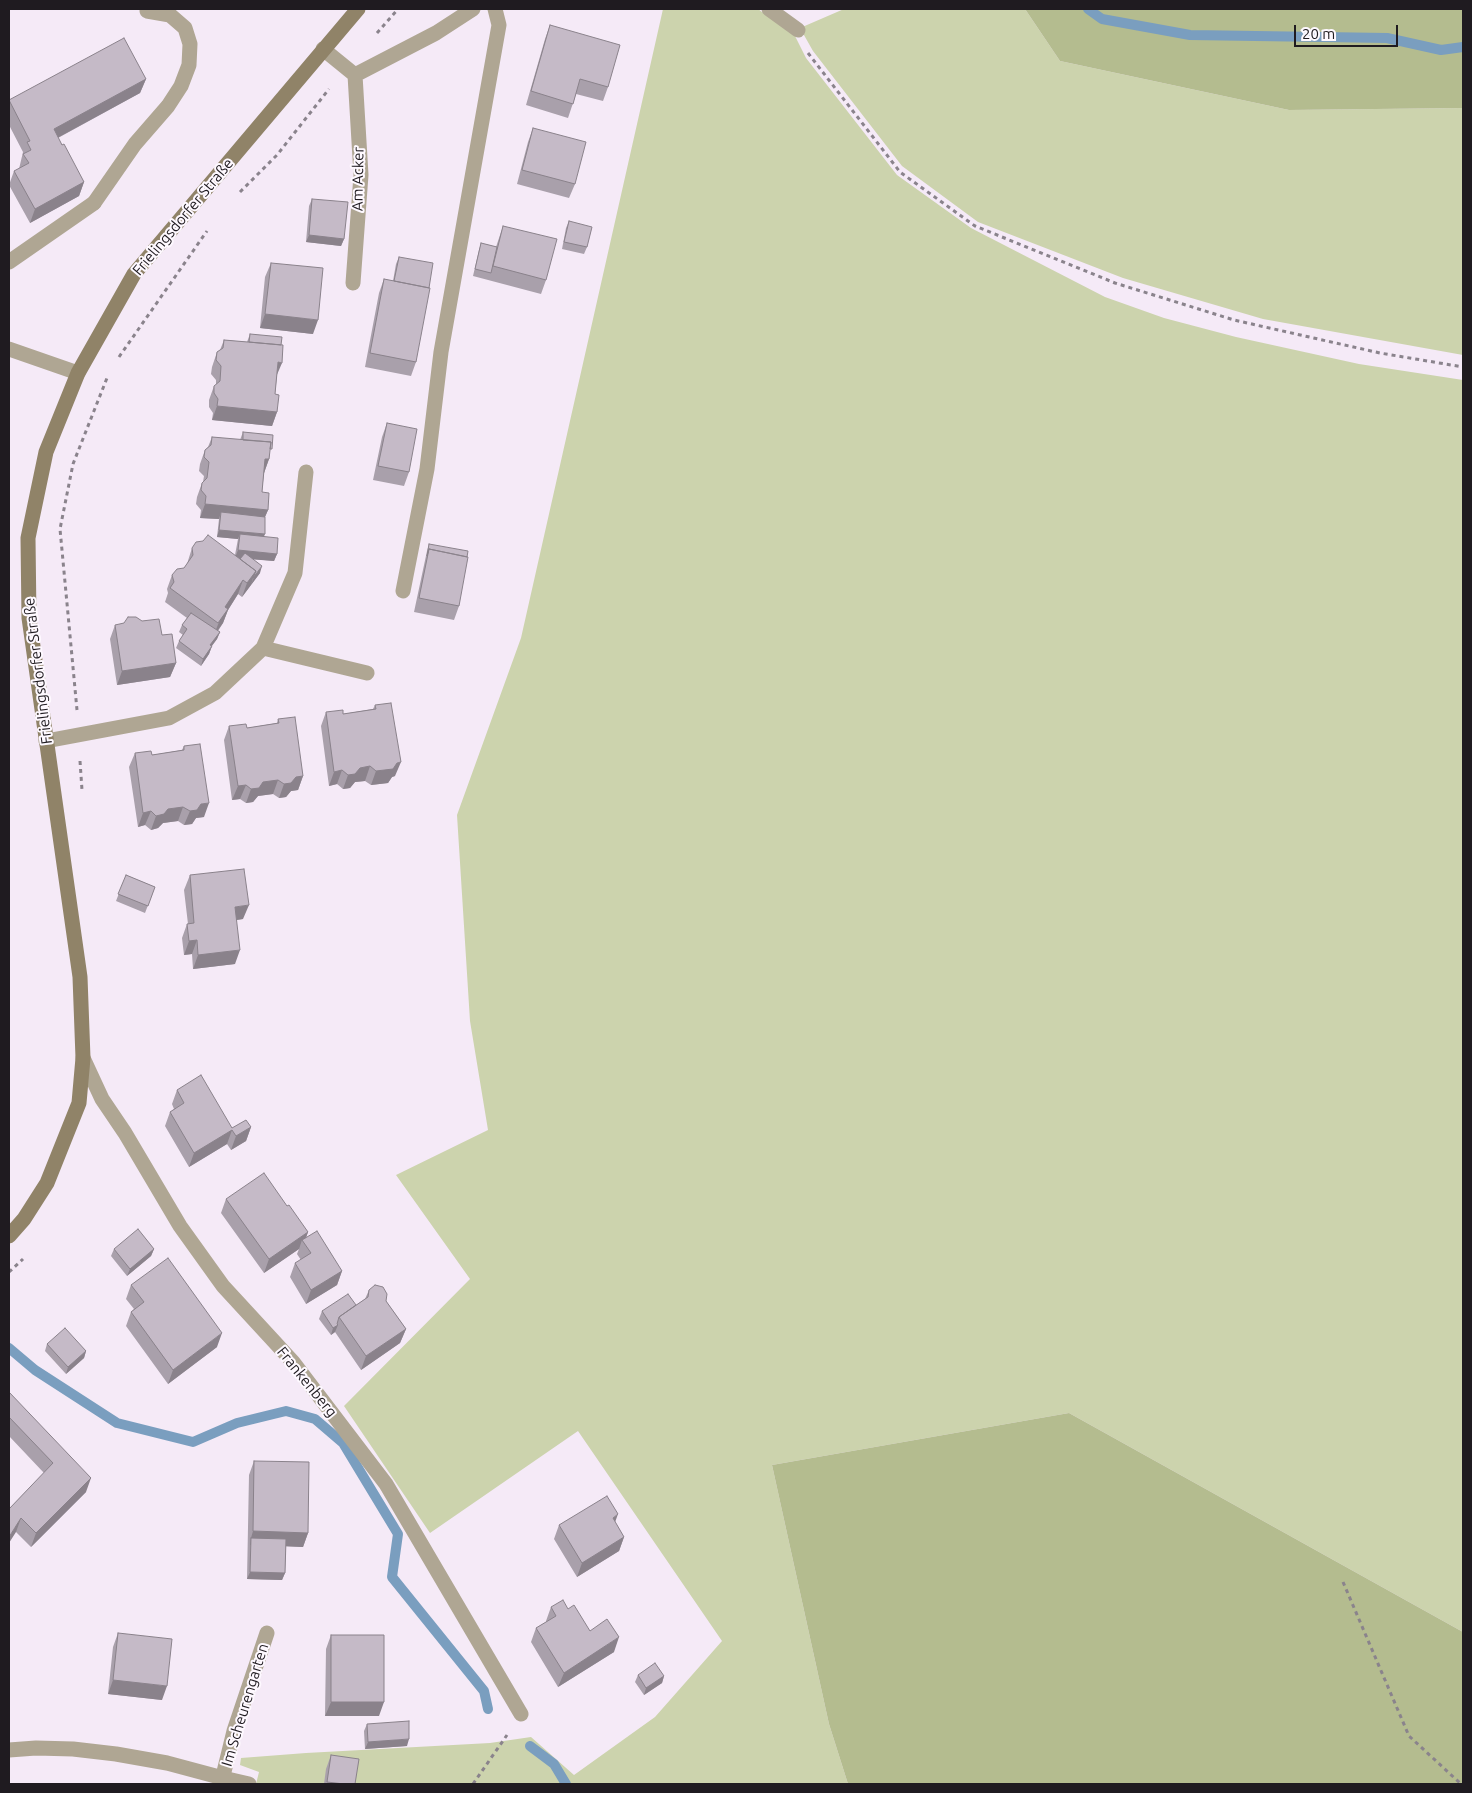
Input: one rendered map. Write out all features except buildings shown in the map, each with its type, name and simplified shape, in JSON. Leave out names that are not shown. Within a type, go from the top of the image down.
[{"type":"main road","name":"Frielingsdorfer Straße","points":[[9,1236],[24,1219],[47,1183],[79,1103],[83,1058],[80,977],[29,618],[28,538],[46,452],[78,373],[134,274],[358,9]]},
{"type":"street","points":[[323,49],[350,72],[436,33],[473,9]]},
{"type":"street","points":[[403,591],[427,470],[442,352],[499,25],[495,9]]},
{"type":"street","points":[[769,9],[798,30]]},
{"type":"street","points":[[9,262],[94,203],[135,144],[168,106],[181,86],[189,65],[190,44],[185,28],[170,15],[146,11]]},
{"type":"street","name":"Am Acker","points":[[350,72],[361,175],[353,283]]},
{"type":"street","points":[[9,349],[78,373]]},
{"type":"street","points":[[46,741],[169,718],[215,694],[263,648],[295,572],[306,472]]},
{"type":"street","points":[[263,648],[367,672]]},
{"type":"street","name":"Frankenberg","points":[[83,1058],[102,1099],[180,1226],[223,1286],[292,1362],[386,1484],[518,1708]]},
{"type":"street","name":"Im Scheurengarten","points":[[9,1750],[36,1748],[74,1749],[116,1754],[167,1763],[222,1781],[234,1731],[267,1633]]},
{"type":"street","points":[[222,1781],[249,1784]]},
{"type":"path","points":[[239,193],[277,155],[350,72],[398,9]]},
{"type":"path","points":[[798,30],[809,56],[900,172],[975,226],[1114,284],[1234,320],[1380,353],[1463,367]]},
{"type":"path","points":[[116,361],[209,228]]},
{"type":"path","points":[[82,792],[79,736],[60,529],[73,464],[108,378]]},
{"type":"path","points":[[9,1272],[27,1254]]},
{"type":"path","points":[[1343,1582],[1409,1736],[1462,1784]]},
{"type":"path","points":[[473,1784],[511,1728],[518,1708]]},
{"type":"green space","points":[[663,9],[758,9],[795,36],[806,58],[897,175],[971,228],[1105,297],[1164,318],[1236,337],[1359,364],[1463,380],[1463,1632],[1069,1413],[772,1465],[829,1724],[848,1784],[256,1784],[259,1772],[240,1765],[241,1758],[490,1743],[531,1737],[574,1775],[655,1717],[722,1641],[578,1431],[430,1533],[344,1406],[470,1279],[396,1175],[488,1130],[470,1021],[457,815],[521,638]]},
{"type":"green space","points":[[844,9],[1025,9],[1060,61],[1289,110],[1463,108],[1463,355],[1263,319],[1123,278],[978,222],[902,166],[813,51],[800,28]]},
{"type":"green space","points":[[1025,9],[1463,9],[1463,108],[1289,110],[1060,61]]},
{"type":"green space","points":[[1069,1413],[1463,1632],[1463,1784],[848,1784],[829,1724],[772,1465]]},
{"type":"waterway","points":[[1088,9],[1102,19],[1190,35],[1387,38],[1441,50],[1463,47]]},
{"type":"waterway","points":[[9,1348],[35,1370],[117,1423],[193,1442],[237,1423],[286,1411],[315,1419],[343,1443],[398,1534],[392,1577],[484,1691],[488,1709]]},
{"type":"waterway","points":[[530,1746],[554,1764],[566,1784]]}]
